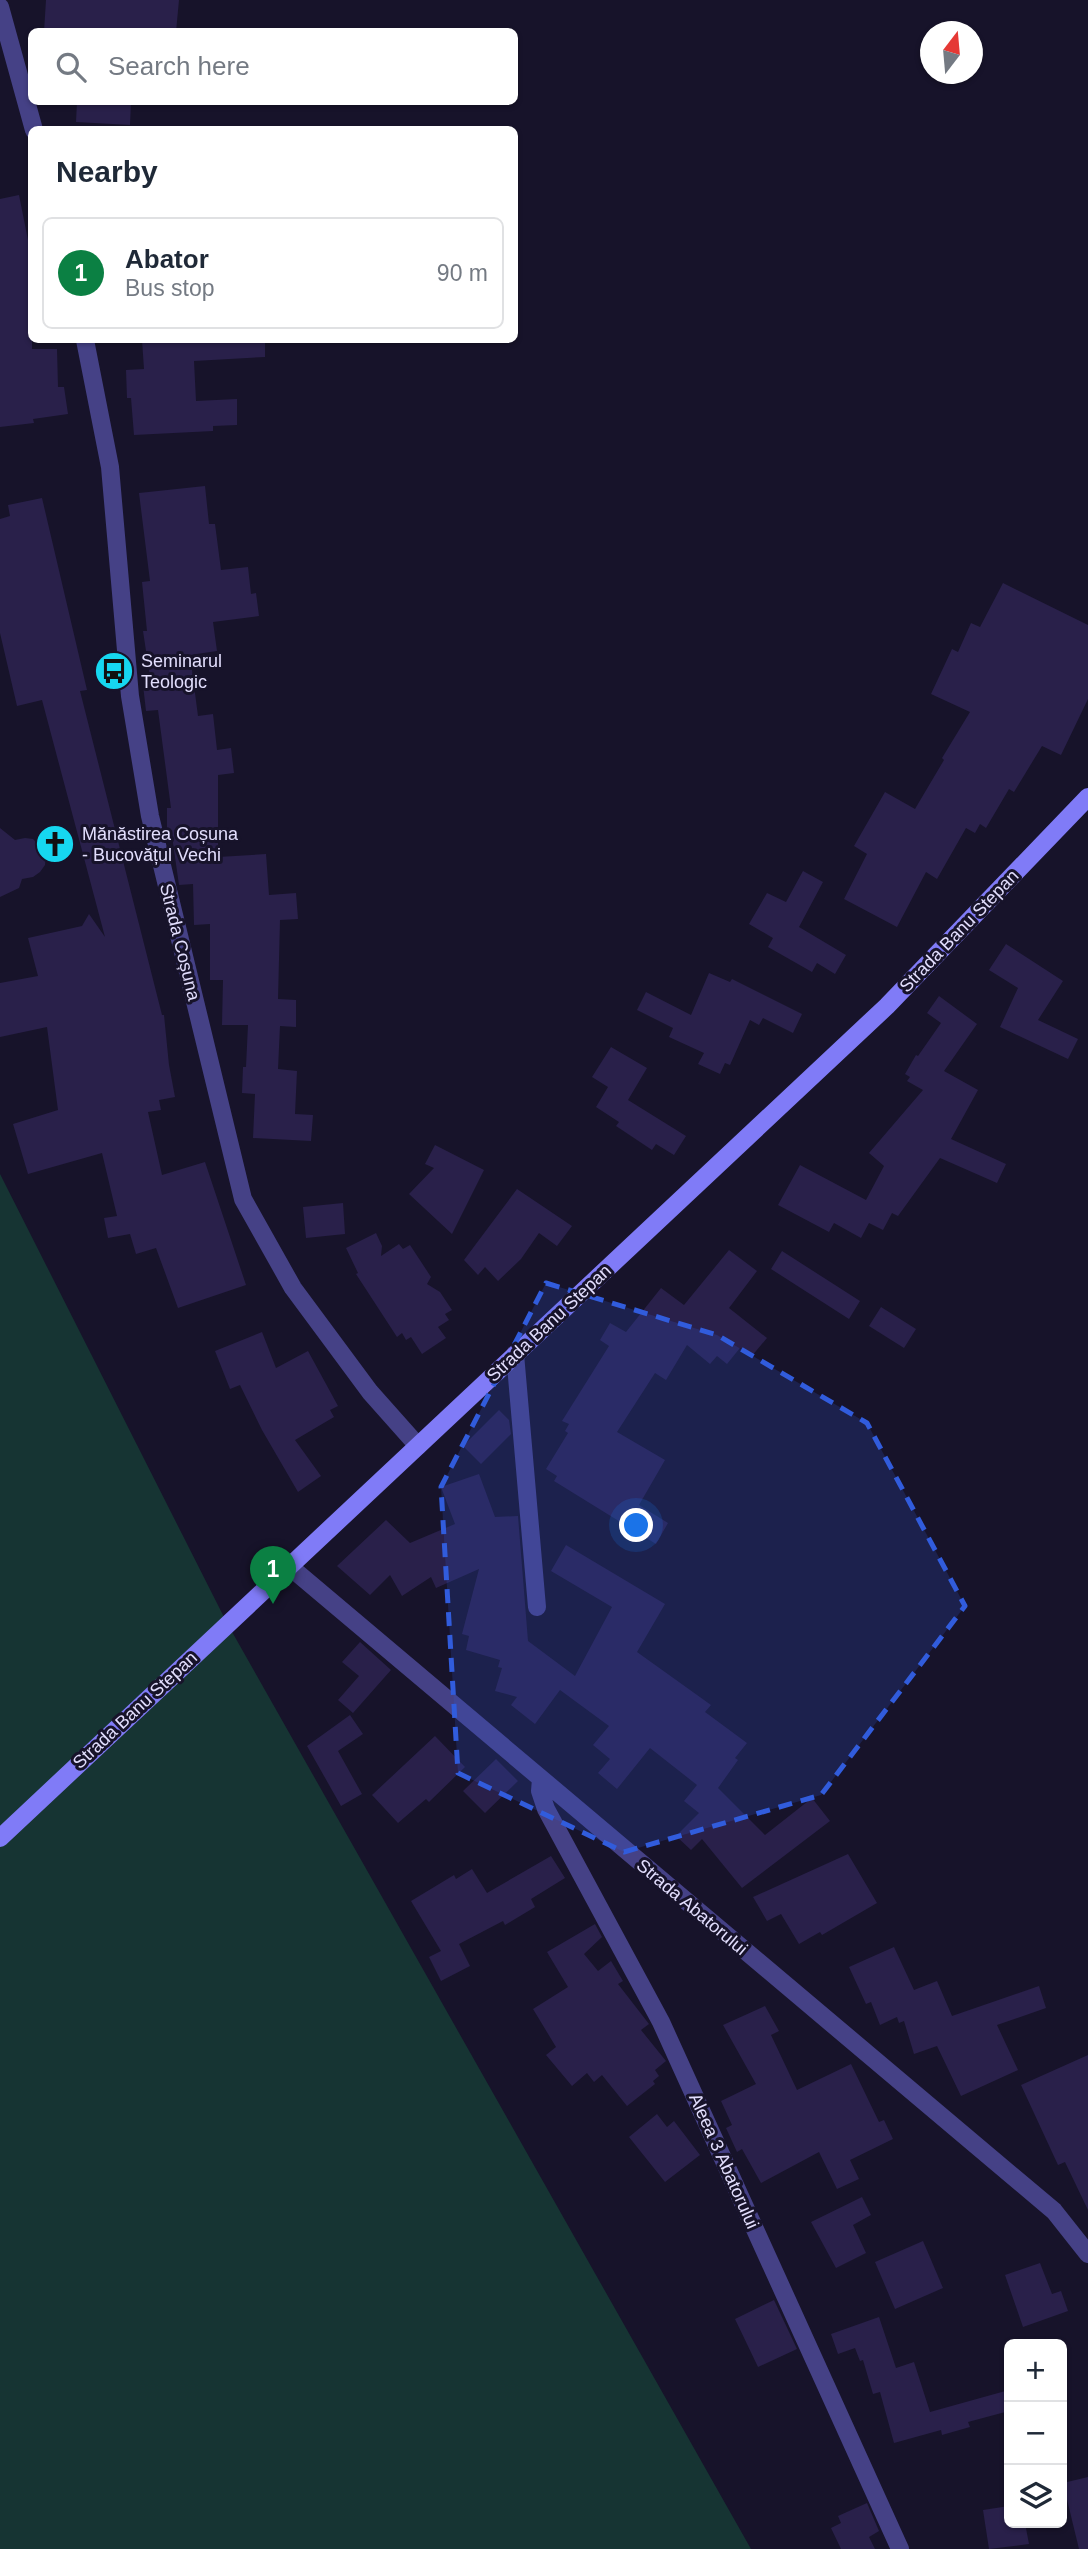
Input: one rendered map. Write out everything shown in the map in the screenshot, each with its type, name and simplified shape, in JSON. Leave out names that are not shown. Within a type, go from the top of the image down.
[{"type":"main road","name":"Strada Banu Stepan","points":[[0,1838],[887,1006],[1088,797]]},
{"type":"street","points":[[0,7],[33,126]]},
{"type":"street","name":"Strada Coșuna","points":[[86,343],[110,467],[130,696],[150,816],[243,1199],[293,1288],[370,1392],[418,1446]]},
{"type":"street","points":[[515,1354],[537,1607]]},
{"type":"street","name":"Strada Abatorului","points":[[289,1566],[1054,2211],[1088,2254]]},
{"type":"street","name":"Aleea 3 Abatorului","points":[[541,1779],[540,1791],[546,1809],[661,2022],[900,2549]]},
{"type":"highlighted area","points":[[546,1283],[717,1335],[867,1423],[965,1606],[821,1795],[624,1852],[458,1773],[441,1487]]},
{"type":"green space","points":[[0,1174],[227,1623],[751,2549],[0,2549]]},
{"type":"building","points":[[46,0],[179,0],[176,28],[44,28]]},
{"type":"building","points":[[77,105],[131,105],[130,125],[76,122]]},
{"type":"building","points":[[19,195],[28,240],[28,343],[32,343],[32,349],[57,349],[58,387],[64,387],[68,414],[33,419],[34,423],[0,427],[0,199]]},
{"type":"building","points":[[142,343],[265,343],[265,357],[194,361],[196,401],[237,399],[237,425],[213,426],[213,431],[134,435],[131,398],[127,398],[126,370],[144,369]]},
{"type":"building","points":[[205,486],[209,524],[215,524],[221,570],[248,567],[251,594],[256,593],[259,616],[213,622],[217,651],[190,655],[198,716],[213,714],[217,750],[231,748],[234,773],[218,775],[218,857],[266,854],[269,895],[296,893],[298,919],[280,920],[278,999],[296,1000],[296,1027],[280,1026],[278,1069],[297,1071],[295,1114],[313,1115],[311,1141],[253,1138],[255,1094],[242,1093],[248,1025],[222,1025],[223,980],[210,980],[210,924],[194,925],[193,884],[179,885],[172,836],[167,836],[167,808],[171,808],[158,710],[146,711],[143,685],[151,684],[143,631],[147,631],[142,582],[150,581],[139,493]]},
{"type":"building","points":[[42,498],[87,690],[80,691],[164,1015],[175,1097],[159,1100],[161,1110],[148,1112],[162,1175],[205,1162],[246,1285],[178,1308],[156,1248],[136,1254],[130,1234],[108,1238],[104,1218],[117,1216],[102,1153],[28,1174],[13,1124],[58,1110],[47,1027],[0,1037],[0,983],[38,976],[28,938],[82,926],[89,914],[105,937],[42,700],[17,706],[0,633],[0,519],[10,516],[8,505]]},
{"type":"building","points":[[1003,583],[1088,625],[1088,699],[1061,755],[1042,746],[1014,792],[1009,789],[986,828],[980,824],[975,833],[966,828],[937,879],[926,872],[897,927],[844,899],[867,854],[854,846],[885,792],[915,809],[944,760],[942,758],[970,712],[931,694],[952,649],[958,652],[971,623],[980,627]]},
{"type":"building","points":[[0,828],[15,840],[33,839],[46,853],[45,865],[40,872],[33,877],[22,879],[19,888],[0,897]]},
{"type":"building","points":[[803,871],[823,882],[799,927],[846,955],[835,974],[817,963],[812,972],[768,947],[773,938],[749,924],[767,893],[786,902]]},
{"type":"building","points":[[1006,944],[1063,981],[1038,1020],[1078,1039],[1068,1059],[1000,1027],[1018,988],[989,970]]},
{"type":"building","points":[[709,973],[730,982],[732,979],[802,1014],[793,1033],[763,1018],[759,1025],[750,1020],[730,1065],[725,1063],[720,1074],[698,1064],[704,1053],[669,1037],[673,1028],[637,1010],[646,992],[691,1015]]},
{"type":"building","points":[[939,996],[977,1024],[944,1071],[978,1090],[951,1139],[1006,1164],[997,1183],[940,1158],[898,1216],[892,1213],[883,1230],[869,1223],[861,1238],[834,1223],[829,1232],[778,1205],[800,1165],[866,1200],[884,1166],[869,1153],[923,1090],[907,1081],[910,1077],[905,1074],[941,1023],[927,1013]]},
{"type":"building","points":[[611,1047],[647,1068],[628,1100],[686,1136],[674,1155],[656,1144],[652,1150],[616,1126],[619,1122],[596,1107],[608,1087],[592,1077]]},
{"type":"building","points":[[435,1145],[484,1170],[452,1234],[409,1194],[434,1168],[425,1164]]},
{"type":"building","points":[[517,1189],[572,1226],[557,1246],[539,1233],[521,1259],[498,1281],[485,1267],[478,1275],[464,1260]]},
{"type":"building","points":[[343,1203],[345,1234],[306,1238],[303,1207]]},
{"type":"building","points":[[376,1233],[382,1246],[381,1256],[399,1244],[403,1249],[410,1245],[431,1277],[427,1284],[440,1292],[452,1310],[445,1314],[449,1320],[438,1327],[446,1338],[422,1354],[411,1337],[406,1340],[402,1333],[397,1337],[356,1274],[358,1273],[346,1248]]},
{"type":"building","points":[[729,1250],[757,1271],[729,1308],[767,1338],[751,1357],[740,1348],[727,1364],[717,1356],[710,1364],[687,1345],[666,1380],[655,1373],[617,1432],[665,1460],[639,1505],[668,1523],[656,1544],[554,1481],[557,1476],[546,1469],[568,1433],[565,1431],[569,1424],[562,1421],[609,1346],[600,1340],[610,1323],[626,1332],[661,1288],[684,1305]]},
{"type":"building","points":[[782,1251],[860,1301],[849,1319],[771,1269]]},
{"type":"building","points":[[881,1307],[916,1329],[904,1348],[869,1326]]},
{"type":"building","points":[[262,1332],[276,1368],[308,1351],[338,1406],[330,1410],[334,1417],[295,1440],[321,1476],[298,1492],[262,1430],[240,1385],[230,1389],[215,1351]]},
{"type":"building","points":[[499,1410],[509,1420],[511,1434],[481,1464],[463,1446]]},
{"type":"building","points":[[479,1474],[495,1517],[518,1516],[528,1641],[575,1676],[612,1607],[551,1571],[566,1545],[665,1604],[637,1652],[711,1705],[705,1712],[747,1743],[718,1788],[765,1835],[812,1798],[830,1821],[742,1888],[702,1839],[691,1850],[676,1836],[699,1813],[684,1801],[697,1785],[650,1748],[617,1789],[598,1773],[610,1759],[593,1745],[609,1726],[560,1690],[535,1724],[511,1705],[517,1697],[495,1691],[502,1668],[498,1667],[500,1660],[466,1650],[469,1636],[462,1634],[479,1569],[436,1588],[431,1577],[402,1596],[390,1575],[370,1595],[337,1566],[386,1520],[410,1543],[455,1524],[441,1487]]},
{"type":"building","points":[[360,1642],[391,1670],[353,1713],[338,1700],[359,1676],[342,1662]]},
{"type":"building","points":[[350,1715],[363,1734],[338,1751],[362,1794],[341,1806],[307,1746]]},
{"type":"building","points":[[435,1736],[465,1767],[429,1802],[426,1799],[398,1823],[372,1795]]},
{"type":"building","points":[[496,1759],[518,1781],[485,1813],[463,1791]]},
{"type":"building","points":[[848,1854],[877,1903],[822,1935],[820,1932],[799,1944],[781,1914],[767,1921],[753,1897]]},
{"type":"building","points":[[551,1856],[565,1878],[531,1899],[535,1907],[505,1925],[503,1921],[459,1944],[470,1966],[441,1981],[429,1957],[441,1951],[411,1901],[454,1875],[456,1879],[472,1869],[487,1893]]},
{"type":"building","points":[[595,1924],[602,1937],[584,1954],[598,1971],[611,1961],[623,1981],[618,1984],[649,2024],[641,2030],[666,2061],[655,2070],[659,2076],[653,2081],[655,2084],[627,2106],[602,2075],[594,2082],[587,2073],[572,2086],[546,2055],[556,2047],[533,2009],[568,1987],[547,1952]]},
{"type":"building","points":[[894,1947],[914,1990],[937,1981],[952,2016],[1039,1986],[1046,2008],[997,2025],[1018,2070],[961,2096],[937,2046],[914,2054],[904,2021],[899,2023],[897,2017],[880,2025],[871,2002],[866,2004],[849,1967]]},
{"type":"building","points":[[765,2006],[779,2031],[771,2035],[797,2090],[851,2064],[879,2122],[884,2120],[893,2139],[850,2160],[859,2179],[837,2189],[819,2152],[761,2183],[742,2149],[737,2152],[726,2128],[732,2125],[721,2101],[756,2084],[723,2025]]},
{"type":"building","points":[[1088,2055],[1088,2210],[1065,2162],[1058,2165],[1021,2085]]},
{"type":"building","points":[[657,2114],[667,2127],[674,2121],[700,2155],[665,2182],[629,2137]]},
{"type":"building","points":[[862,2197],[871,2215],[853,2225],[866,2253],[836,2268],[811,2222]]},
{"type":"building","points":[[923,2241],[943,2288],[895,2309],[875,2262]]},
{"type":"building","points":[[1040,2263],[1052,2294],[1061,2291],[1068,2311],[1023,2327],[1005,2275]]},
{"type":"building","points":[[774,2300],[797,2349],[758,2367],[735,2319]]},
{"type":"building","points":[[879,2317],[896,2368],[914,2362],[930,2412],[1004,2391],[1004,2412],[968,2422],[970,2427],[942,2435],[941,2430],[894,2443],[880,2392],[873,2394],[863,2360],[860,2361],[855,2348],[838,2354],[831,2334]]},
{"type":"building","points":[[1088,2477],[1088,2549],[1079,2549],[1067,2500],[1067,2482]]},
{"type":"building","points":[[867,2503],[879,2531],[869,2537],[875,2549],[841,2549],[831,2528],[841,2523],[838,2516]]},
{"type":"building","points":[[1004,2507],[1004,2528],[1026,2528],[1029,2544],[989,2549],[983,2510]]},
{"type":"place","name":"Seminarul Teologic","points":[[114,671]]},
{"type":"place","name":"Mănăstirea Coșuna - Bucovățul Vechi","points":[[55,844]]},
{"type":"place","name":"Abator","points":[[273,1604]]}]
